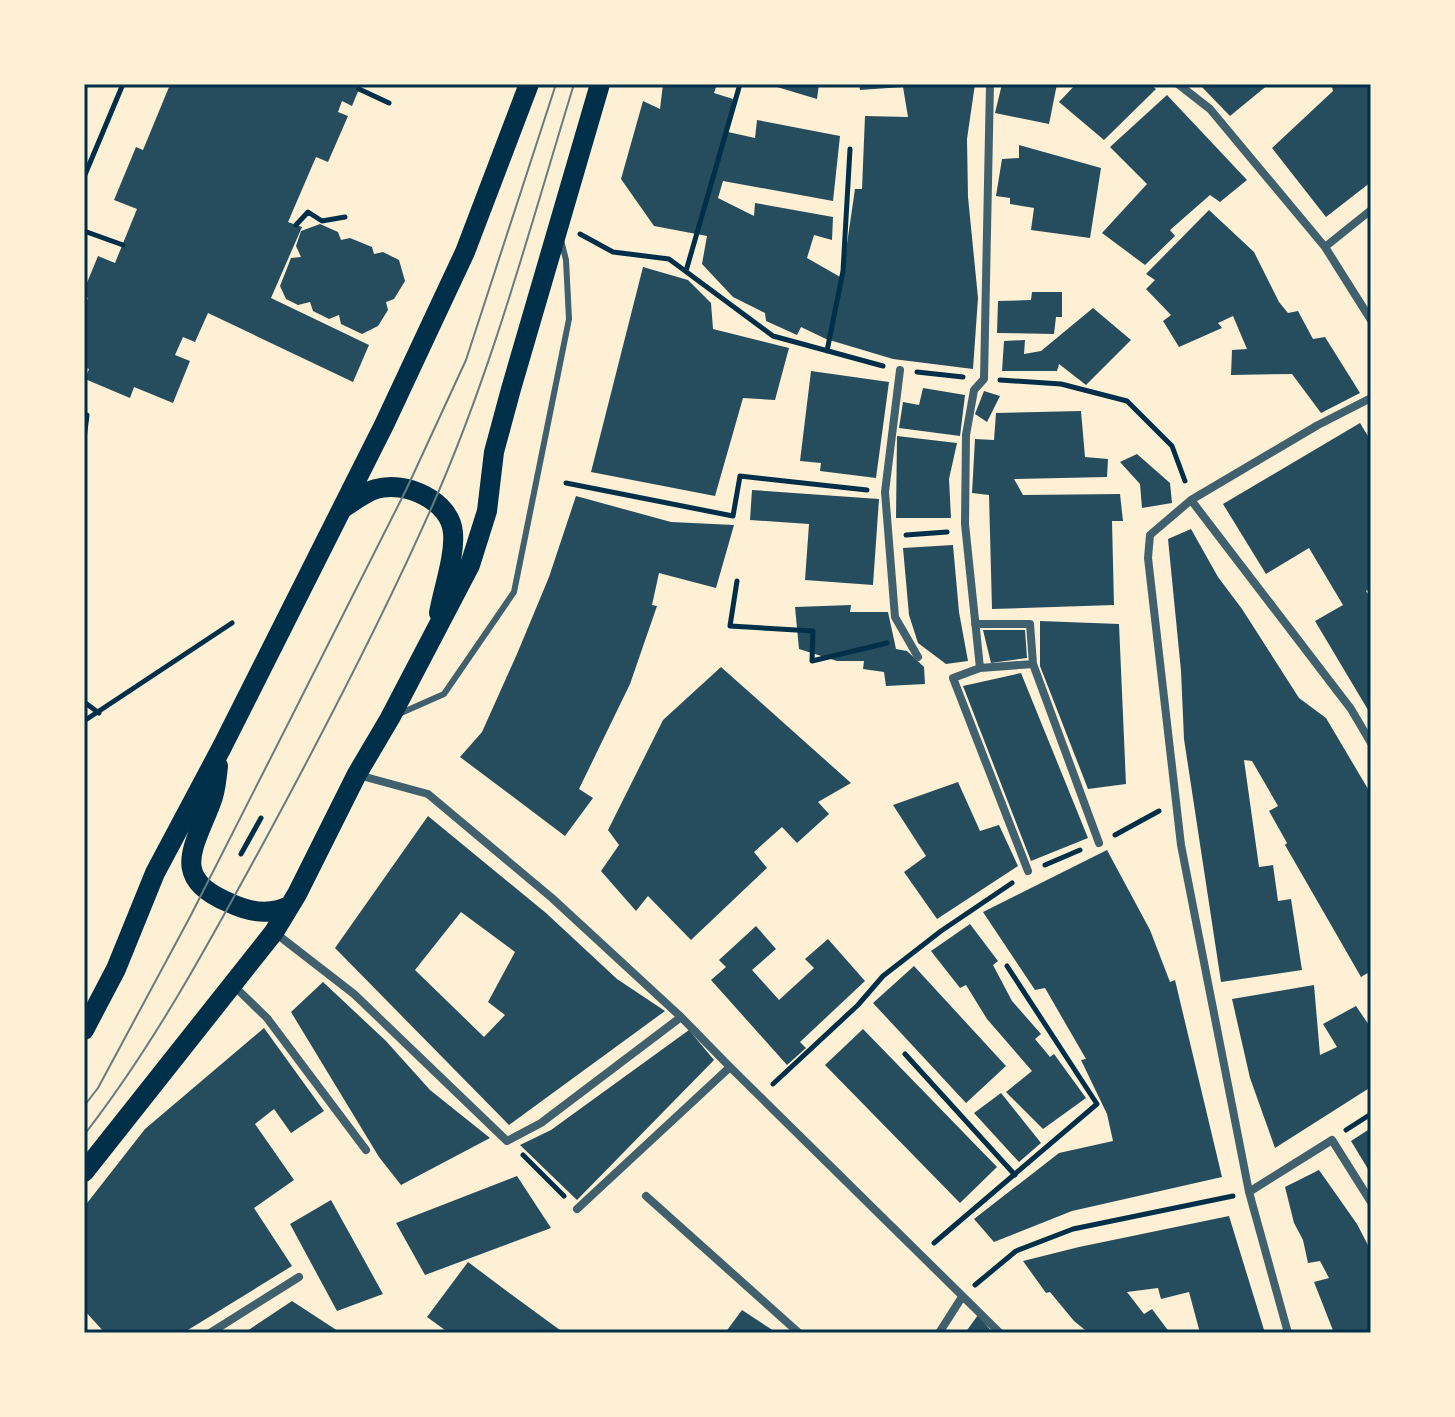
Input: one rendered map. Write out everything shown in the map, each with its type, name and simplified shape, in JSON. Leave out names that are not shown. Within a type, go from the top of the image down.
[{"type":"main road","points":[[84,1030],[116,969],[151,882],[343,508],[465,252],[529,84]]},
{"type":"main road","points":[[84,1172],[274,932],[465,578],[487,511],[494,452],[600,84]]},
{"type":"main road","points":[[343,508],[374,489],[391,487],[422,495],[435,501],[445,511],[452,525],[453,537],[435,632]]},
{"type":"main road","points":[[222,747],[214,795],[190,851],[196,881],[214,896],[242,909],[269,912],[289,906]]},
{"type":"street","points":[[980,668],[966,531],[966,435],[974,390],[984,379],[990,84]]},
{"type":"street","points":[[1178,84],[1210,109],[1325,247],[1371,320]]},
{"type":"street","points":[[1325,247],[1371,210]]},
{"type":"street","points":[[900,370],[885,492],[895,617],[918,657]]},
{"type":"street","points":[[1288,1333],[1249,1192],[1181,845],[1148,558],[1150,535],[1191,500],[1318,425],[1371,398]]},
{"type":"street","points":[[1191,500],[1351,709],[1371,743]]},
{"type":"street","points":[[975,624],[1030,624],[1033,664],[1099,843]]},
{"type":"street","points":[[1028,871],[953,678],[980,668],[1033,664]]},
{"type":"street","points":[[357,774],[428,794],[552,898],[681,1017],[1000,1333]]},
{"type":"street","points":[[274,932],[354,994],[507,1141],[541,1123],[681,1017]]},
{"type":"street","points":[[234,985],[267,1018],[366,1150]]},
{"type":"street","points":[[577,1209],[730,1067]]},
{"type":"street","points":[[1249,1192],[1332,1140],[1371,1202]]},
{"type":"street","points":[[646,1196],[799,1333]]},
{"type":"street","points":[[210,1333],[299,1277]]},
{"type":"street","points":[[939,1333],[962,1297]]},
{"type":"lane","points":[[390,718],[444,694],[514,592],[569,319],[566,260],[558,224]]},
{"type":"path","points":[[84,177],[123,84]]},
{"type":"path","points":[[686,271],[740,84]]},
{"type":"path","points":[[359,89],[389,103]]},
{"type":"path","points":[[827,351],[843,271],[850,149]]},
{"type":"path","points":[[296,225],[308,212],[322,221],[345,217]]},
{"type":"path","points":[[558,224],[613,252],[669,259],[773,336],[900,370],[1061,384],[1127,401],[1172,446],[1191,500]]},
{"type":"path","points":[[84,231],[123,245]]},
{"type":"path","points":[[84,439],[87,415]]},
{"type":"path","points":[[566,483],[733,516],[740,476],[885,492]]},
{"type":"path","points":[[889,536],[966,531]]},
{"type":"path","points":[[737,581],[730,626],[813,631],[812,661],[907,638]]},
{"type":"path","points":[[84,721],[232,623]]},
{"type":"path","points":[[84,702],[99,713]]},
{"type":"path","points":[[761,1096],[858,1005],[883,976],[941,931],[1028,871],[1099,843],[1177,802]]},
{"type":"path","points":[[241,854],[261,818]]},
{"type":"path","points":[[921,1254],[1097,1104],[1007,966]]},
{"type":"path","points":[[905,1054],[1015,1175]]},
{"type":"path","points":[[1332,1140],[1371,1114]]},
{"type":"path","points":[[507,1141],[577,1209]]},
{"type":"path","points":[[962,1297],[1016,1251],[1073,1229],[1249,1192]]},
{"type":"building","points":[[162,84],[361,84],[352,106],[342,101],[338,112],[348,116],[328,162],[316,157],[288,222],[302,227],[271,298],[369,345],[353,382],[208,313],[195,342],[183,337],[175,355],[190,361],[173,403],[134,387],[130,398],[85,379],[89,369],[84,367],[84,308],[88,298],[84,296],[84,290],[98,256],[115,263],[137,209],[114,200],[136,147],[143,150],[169,87]]},
{"type":"building","points":[[663,84],[717,84],[714,93],[733,99],[728,132],[755,138],[757,120],[840,136],[833,201],[723,181],[718,198],[754,216],[755,203],[833,217],[832,240],[814,235],[807,258],[842,278],[855,189],[862,189],[865,116],[908,117],[903,87],[860,90],[859,84],[975,84],[967,139],[968,197],[978,298],[973,369],[893,359],[826,339],[801,327],[797,335],[766,321],[765,313],[733,297],[702,264],[707,236],[654,226],[621,179],[643,101],[660,109]]},
{"type":"building","points":[[767,84],[819,84],[817,99]]},
{"type":"building","points":[[1002,84],[1057,84],[1049,124],[995,113]]},
{"type":"building","points":[[1076,84],[1150,84],[1156,89],[1104,140],[1059,102]]},
{"type":"building","points":[[1199,84],[1269,84],[1230,116]]},
{"type":"building","points":[[1331,84],[1371,84],[1371,182],[1326,217],[1272,148],[1333,91]]},
{"type":"building","points":[[1167,95],[1247,180],[1220,202],[1210,195],[1170,230],[1175,236],[1145,265],[1102,233],[1147,184],[1110,147]]},
{"type":"building","points":[[1019,145],[1101,168],[1090,238],[1031,230],[1034,208],[1010,204],[1010,198],[996,196],[1002,159],[1019,158]]},
{"type":"building","points":[[1209,210],[1254,252],[1279,302],[1288,313],[1298,311],[1313,339],[1325,337],[1360,393],[1321,413],[1292,374],[1231,375],[1232,350],[1247,349],[1233,316],[1218,323],[1222,328],[1179,347],[1163,321],[1171,315],[1146,289],[1155,280],[1146,274]]},
{"type":"building","points":[[320,224],[338,232],[341,240],[350,238],[372,247],[374,254],[383,252],[399,260],[405,281],[394,299],[386,302],[388,310],[378,326],[362,334],[341,324],[339,315],[329,319],[313,311],[310,302],[298,305],[286,299],[280,286],[291,258],[301,257],[296,246],[301,231]]},
{"type":"building","points":[[643,267],[688,280],[711,303],[713,329],[789,348],[775,400],[743,398],[715,496],[591,472]]},
{"type":"building","points":[[1032,292],[1062,292],[1062,317],[1056,317],[1054,334],[997,333],[998,301],[1031,300]]},
{"type":"building","points":[[1093,308],[1131,340],[1086,385],[1059,364],[1057,371],[1002,371],[1004,341],[1025,340],[1024,354],[1041,351]]},
{"type":"building","points":[[811,371],[889,382],[876,478],[820,471],[821,463],[800,461]]},
{"type":"building","points":[[923,388],[965,395],[960,436],[899,428],[903,402],[919,405]]},
{"type":"building","points":[[984,391],[1000,396],[987,422],[975,414]]},
{"type":"building","points":[[1081,411],[1085,457],[1108,459],[1107,477],[1014,479],[1023,495],[1120,494],[1123,521],[1112,521],[1114,605],[992,609],[989,495],[972,493],[975,439],[994,440],[996,413]]},
{"type":"building","points":[[1360,423],[1371,441],[1371,588],[1366,591],[1371,599],[1371,715],[1315,621],[1343,605],[1309,548],[1266,574],[1223,504]]},
{"type":"building","points":[[897,436],[957,443],[949,479],[951,518],[896,518]]},
{"type":"building","points":[[1137,454],[1170,483],[1172,503],[1142,508],[1140,484],[1120,462]]},
{"type":"building","points":[[752,490],[879,499],[873,585],[805,580],[809,524],[750,520]]},
{"type":"building","points":[[576,496],[671,522],[734,525],[716,588],[659,573],[652,605],[657,606],[630,684],[579,789],[593,798],[565,836],[460,757],[482,732],[517,654],[549,577]]},
{"type":"building","points":[[1191,529],[1218,577],[1299,698],[1326,718],[1371,794],[1371,971],[1361,977],[1285,845],[1287,843],[1269,811],[1278,806],[1252,761],[1244,760],[1259,867],[1273,865],[1278,901],[1291,899],[1302,970],[1221,982],[1184,739],[1181,671],[1168,539]]},
{"type":"building","points":[[953,545],[959,612],[968,661],[946,664],[918,643],[909,615],[903,548]]},
{"type":"building","points":[[851,605],[850,612],[888,612],[896,649],[907,651],[924,667],[925,684],[886,686],[884,672],[863,669],[864,661],[837,661],[799,649],[795,607]]},
{"type":"building","points":[[1040,621],[1119,624],[1126,784],[1088,789],[1040,666]]},
{"type":"building","points":[[983,630],[1025,630],[1027,658],[991,663]]},
{"type":"building","points":[[721,667],[851,783],[818,802],[829,814],[797,843],[782,827],[754,852],[767,868],[691,940],[648,896],[636,911],[601,871],[619,845],[608,830],[663,720]]},
{"type":"building","points":[[1021,673],[1088,838],[1031,861],[963,686]]},
{"type":"building","points":[[958,782],[980,831],[999,825],[1018,866],[937,919],[904,872],[926,856],[893,805]]},
{"type":"building","points":[[428,816],[546,913],[617,979],[665,1011],[509,1125],[335,948]],"holes":[[[461,912],[515,952],[488,1002],[505,1015],[484,1037],[415,970]]]},
{"type":"building","points":[[1107,850],[1150,930],[1170,982],[1175,980],[1222,1177],[1072,1211],[994,1242],[974,1219],[1059,1153],[1113,1141],[1107,1114],[1081,1060],[1086,1059],[1045,988],[1035,990],[983,912]]},
{"type":"building","points":[[970,924],[998,961],[993,965],[1012,1001],[1041,1034],[1035,1039],[1050,1057],[1054,1054],[1086,1098],[1043,1129],[1006,1092],[1032,1071],[987,1019],[966,985],[960,988],[931,951]]},
{"type":"building","points":[[756,926],[776,949],[752,970],[779,1000],[814,968],[805,959],[828,939],[865,981],[800,1042],[806,1048],[787,1065],[711,980],[726,967],[719,960]]},
{"type":"building","points":[[914,966],[1006,1066],[966,1103],[873,1003]]},
{"type":"building","points":[[323,982],[386,1041],[430,1090],[490,1138],[401,1185],[379,1157],[291,1012]]},
{"type":"building","points":[[1314,985],[1320,1055],[1337,1047],[1323,1024],[1356,1006],[1371,1028],[1371,1087],[1275,1148],[1250,1078],[1232,999]]},
{"type":"building","points":[[264,1028],[324,1111],[291,1133],[274,1109],[255,1124],[294,1180],[254,1208],[292,1266],[183,1333],[105,1333],[84,1310],[84,1207],[145,1129]]},
{"type":"building","points":[[863,1029],[997,1167],[960,1203],[825,1065]]},
{"type":"building","points":[[689,1030],[714,1060],[577,1200],[520,1145],[551,1130]]},
{"type":"building","points":[[1001,1093],[1041,1143],[1019,1162],[974,1113]]},
{"type":"building","points":[[1371,1128],[1371,1174],[1351,1141]]},
{"type":"building","points":[[1319,1170],[1357,1224],[1371,1251],[1371,1333],[1334,1333],[1314,1282],[1329,1278],[1320,1261],[1308,1263],[1303,1240],[1294,1223],[1285,1187]]},
{"type":"building","points":[[517,1176],[551,1228],[425,1275],[396,1223]]},
{"type":"building","points":[[331,1200],[383,1294],[337,1311],[290,1224]]},
{"type":"building","points":[[1229,1216],[1265,1333],[1200,1333],[1189,1292],[1161,1299],[1158,1288],[1127,1292],[1144,1314],[1152,1309],[1170,1333],[1089,1333],[1074,1321],[1050,1292],[1046,1293],[1023,1261],[1079,1247]]},
{"type":"building","points":[[468,1262],[564,1333],[449,1333],[427,1317]]},
{"type":"building","points":[[292,1301],[341,1333],[244,1333]]},
{"type":"building","points":[[742,1310],[777,1333],[725,1333]]},
{"type":"building","points":[[978,1315],[993,1333],[965,1333]]},
{"type":"tram line","points":[[84,1106],[98,1088],[191,915],[406,490],[466,360],[556,84]]},
{"type":"tram line","points":[[84,1135],[134,1065],[223,918],[331,716],[415,545],[455,451],[493,348],[574,84]]}]
